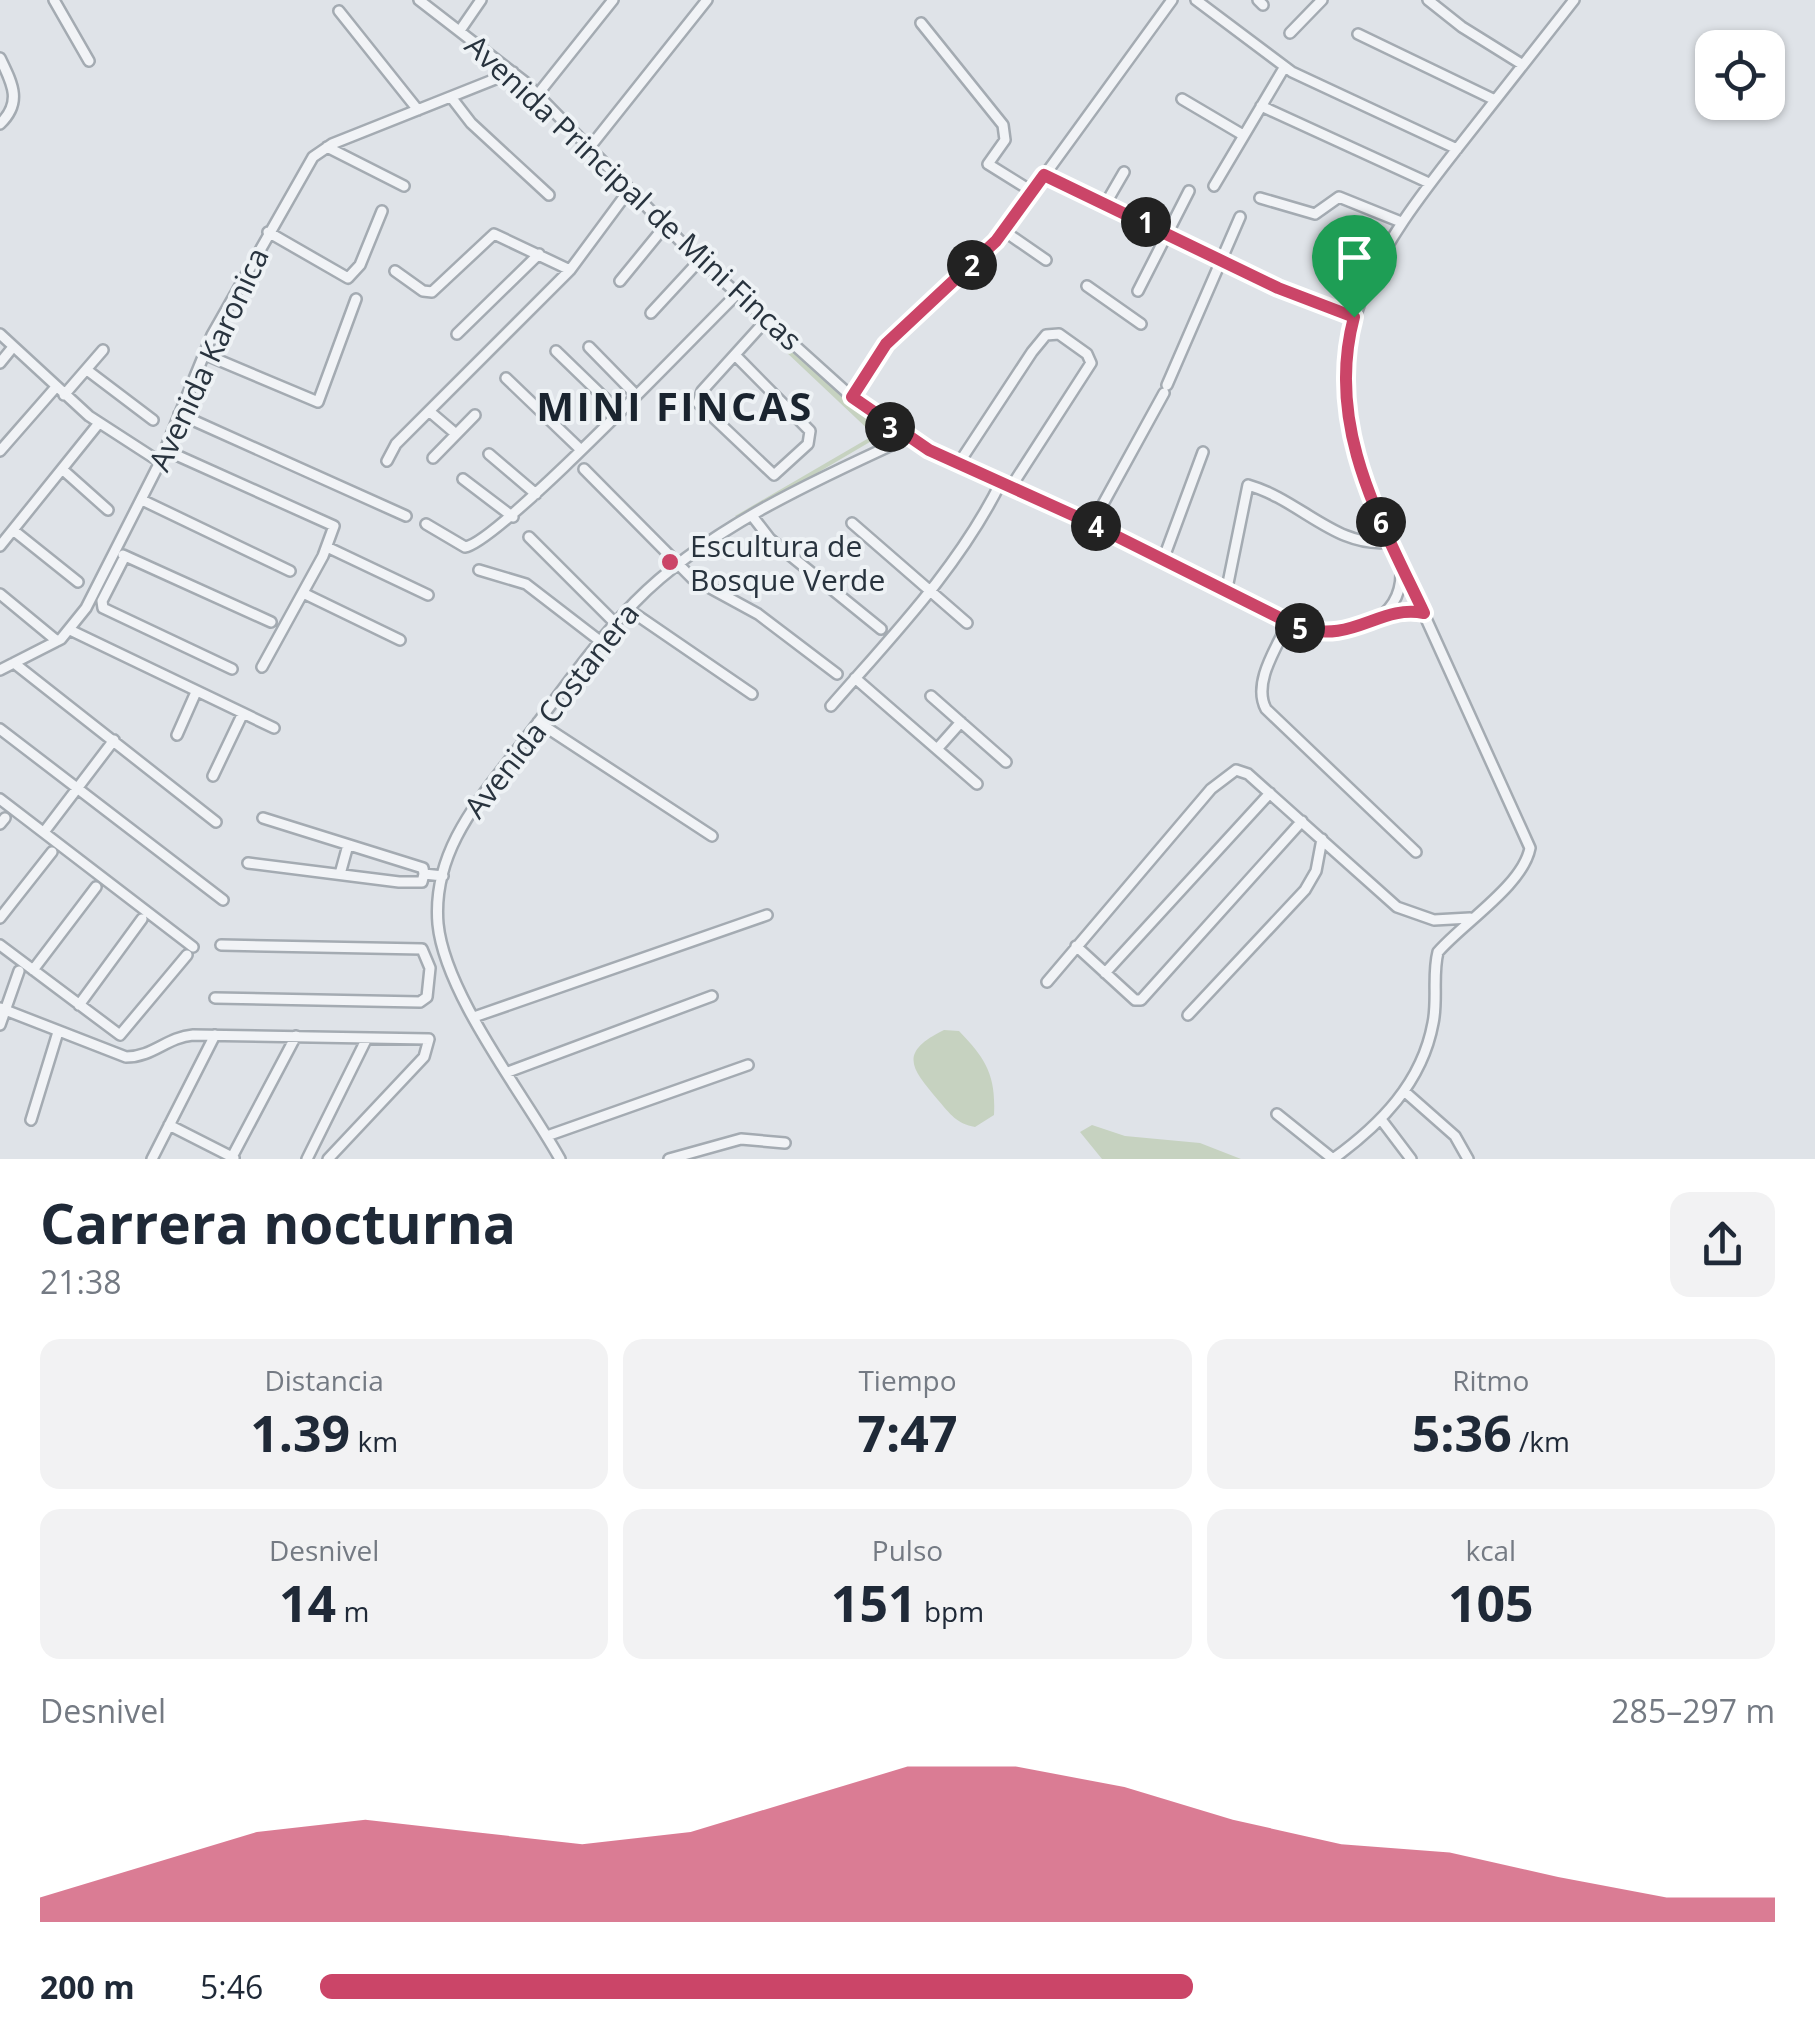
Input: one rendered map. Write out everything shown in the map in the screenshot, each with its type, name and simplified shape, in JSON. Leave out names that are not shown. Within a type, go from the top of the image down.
[{"type":"street","points":[[54,0],[89,61]]},
{"type":"street","name":"Avenida Principal de Mini Fincas","points":[[419,0],[514,72],[700,260],[852,397],[907,438],[1092,524],[1288,623],[1328,633],[1362,627],[1403,612],[1424,613]]},
{"type":"street","points":[[461,29],[481,0]]},
{"type":"street","points":[[538,94],[613,0]]},
{"type":"street","points":[[590,146],[707,0]]},
{"type":"street","points":[[852,397],[886,344],[1004,231],[1172,0]]},
{"type":"street","points":[[1196,0],[1284,68],[1456,149]]},
{"type":"street","points":[[1290,33],[1322,0]]},
{"type":"street","points":[[1428,0],[1462,27],[1523,65]]},
{"type":"street","points":[[1276,1114],[1333,1159],[1382,1122],[1404,1091],[1432,1029],[1438,952],[1518,874],[1530,848],[1360,473],[1348,426],[1345,367],[1354,317],[1372,268],[1429,184],[1574,0]]},
{"type":"street","points":[[339,10],[418,110]]},
{"type":"street","points":[[921,23],[1003,125],[1005,140],[988,164],[1033,192]]},
{"type":"street","points":[[1358,34],[1495,100]]},
{"type":"street","points":[[0,58],[15,92],[12,111],[0,124]]},
{"type":"street","points":[[1214,186],[1284,68]]},
{"type":"street","name":"Avenida Karonica","points":[[0,670],[56,642],[70,630],[121,554],[204,354],[308,164],[327,147],[514,72]]},
{"type":"street","points":[[451,97],[470,122],[549,195]]},
{"type":"street","points":[[1182,99],[1243,135]]},
{"type":"street","points":[[1261,106],[1429,184]]},
{"type":"street","points":[[327,147],[404,186]]},
{"type":"street","points":[[1106,203],[1124,172]]},
{"type":"street","points":[[1044,175],[1220,260],[1354,317]]},
{"type":"street","points":[[387,461],[396,444],[570,270],[630,188]]},
{"type":"street","points":[[1138,291],[1189,191]]},
{"type":"street","points":[[1260,198],[1315,214],[1338,197],[1401,222]]},
{"type":"street","points":[[268,232],[348,278],[360,265],[382,210]]},
{"type":"street","points":[[1092,524],[1165,389],[1240,216]]},
{"type":"street","points":[[620,281],[665,226]]},
{"type":"street","points":[[1004,231],[1046,260]]},
{"type":"street","points":[[395,271],[422,291],[432,292],[494,234],[570,270]]},
{"type":"street","points":[[457,334],[539,254]]},
{"type":"street","points":[[650,313],[700,260]]},
{"type":"street","points":[[1087,286],[1142,324]]},
{"type":"street","points":[[426,524],[470,547],[512,517],[737,294]]},
{"type":"street","points":[[204,354],[318,402],[356,298]]},
{"type":"street","points":[[735,355],[810,431],[808,444],[774,475],[698,403],[702,391],[766,320]]},
{"type":"street","points":[[0,334],[99,423],[160,462]]},
{"type":"street","points":[[831,706],[977,530],[1091,363],[1087,354],[1059,334],[1046,335],[958,463]]},
{"type":"street","points":[[0,363],[13,347]]},
{"type":"street","points":[[589,347],[635,394]]},
{"type":"street","points":[[0,450],[103,350]]},
{"type":"street","points":[[556,351],[618,411]]},
{"type":"street","points":[[86,370],[153,420]]},
{"type":"street","points":[[506,378],[580,449]]},
{"type":"street","points":[[429,411],[456,434]]},
{"type":"street","points":[[180,414],[406,516]]},
{"type":"street","points":[[433,458],[475,414]]},
{"type":"street","points":[[0,546],[99,423]]},
{"type":"street","name":"Avenida Costanera","points":[[560,1159],[474,1017],[450,966],[438,926],[443,876],[461,823],[615,623],[680,564],[753,517],[907,438]]},
{"type":"street","points":[[165,450],[332,524],[327,547],[262,667]]},
{"type":"street","points":[[1163,560],[1203,452]]},
{"type":"street","points":[[489,454],[536,494]]},
{"type":"street","points":[[62,469],[108,510]]},
{"type":"street","points":[[584,469],[699,583],[758,614],[836,674]]},
{"type":"street","points":[[462,478],[512,517]]},
{"type":"street","points":[[1226,593],[1248,485],[1281,496],[1352,540],[1390,542]]},
{"type":"street","points":[[142,500],[290,571]]},
{"type":"street","points":[[753,517],[770,539],[881,629]]},
{"type":"street","points":[[852,523],[967,623]]},
{"type":"street","points":[[13,530],[78,582]]},
{"type":"street","points":[[529,537],[615,623]]},
{"type":"street","points":[[327,547],[428,595]]},
{"type":"street","points":[[232,670],[103,608],[102,600],[121,554],[272,622]]},
{"type":"street","points":[[1380,618],[1400,590],[1401,565]]},
{"type":"street","points":[[479,570],[537,590],[600,642]]},
{"type":"street","points":[[303,593],[400,640]]},
{"type":"street","points":[[0,594],[56,642]]},
{"type":"street","points":[[628,609],[752,694]]},
{"type":"street","points":[[1288,623],[1263,680],[1261,696],[1266,709],[1356,800],[1416,852]]},
{"type":"street","points":[[70,630],[274,728]]},
{"type":"street","points":[[14,663],[216,822]]},
{"type":"street","points":[[856,678],[977,784]]},
{"type":"street","points":[[177,736],[196,692]]},
{"type":"street","points":[[930,696],[1006,762]]},
{"type":"street","points":[[213,776],[243,713]]},
{"type":"street","points":[[538,722],[712,836]]},
{"type":"street","points":[[937,750],[960,722]]},
{"type":"street","points":[[0,729],[223,900]]},
{"type":"street","points":[[44,832],[114,740]]},
{"type":"street","points":[[1047,982],[1220,779],[1240,770],[1409,914],[1434,920],[1472,918]]},
{"type":"street","points":[[1105,973],[1270,793]]},
{"type":"street","points":[[0,799],[190,951],[124,1034],[0,945]]},
{"type":"street","points":[[248,863],[422,882],[423,868],[264,818]]},
{"type":"street","points":[[1076,946],[1135,1000],[1142,1000],[1302,821]]},
{"type":"street","points":[[1188,1015],[1305,890],[1316,871],[1322,839]]},
{"type":"street","points":[[340,874],[348,845]]},
{"type":"street","points":[[0,918],[52,852]]},
{"type":"street","points":[[424,874],[443,876]]},
{"type":"street","points":[[32,970],[96,887]]},
{"type":"street","points":[[474,1017],[767,915]]},
{"type":"street","points":[[79,1005],[142,919]]},
{"type":"street","points":[[215,998],[420,1002],[427,997],[430,974],[422,948],[221,946]]},
{"type":"street","points":[[430,974],[450,966]]},
{"type":"street","points":[[0,1025],[2,1009],[18,971]]},
{"type":"street","points":[[508,1072],[712,996]]},
{"type":"street","points":[[2,1009],[126,1057],[143,1057],[178,1037],[429,1039],[424,1056],[328,1159]]},
{"type":"street","points":[[32,1120],[58,1032]]},
{"type":"street","points":[[152,1159],[215,1035]]},
{"type":"street","points":[[169,1125],[234,1158],[296,1036]]},
{"type":"street","points":[[307,1159],[367,1038]]},
{"type":"street","points":[[547,1136],[748,1065]]},
{"type":"street","points":[[1404,1091],[1455,1136],[1468,1159]]},
{"type":"street","points":[[1382,1122],[1411,1159]]},
{"type":"street","points":[[669,1159],[742,1138],[785,1143]]},
{"type":"green space","points":[[771,330],[881,429],[880,436],[739,519],[735,516],[874,435],[767,334]]},
{"type":"green space","points":[[944,1030],[959,1031],[976,1050],[991,1078],[994,1115],[975,1127],[950,1114],[916,1070],[915,1054],[920,1046]]},
{"type":"green space","points":[[1092,1125],[1125,1136],[1200,1143],[1241,1159],[1102,1159],[1080,1132]]},
{"type":"place","name":"Escultura de Bosque Verde","points":[[670,562]]},
{"type":"district","name":"MINI FINCAS","points":[[675,405]]},
{"type":"route","points":[[1044,175],[1278,288],[1354,317],[1345,367],[1350,436],[1366,486],[1424,613],[1392,614],[1345,631],[1308,631],[1266,613],[1086,521],[917,443],[852,397],[886,344],[996,241],[1044,175]]}]
